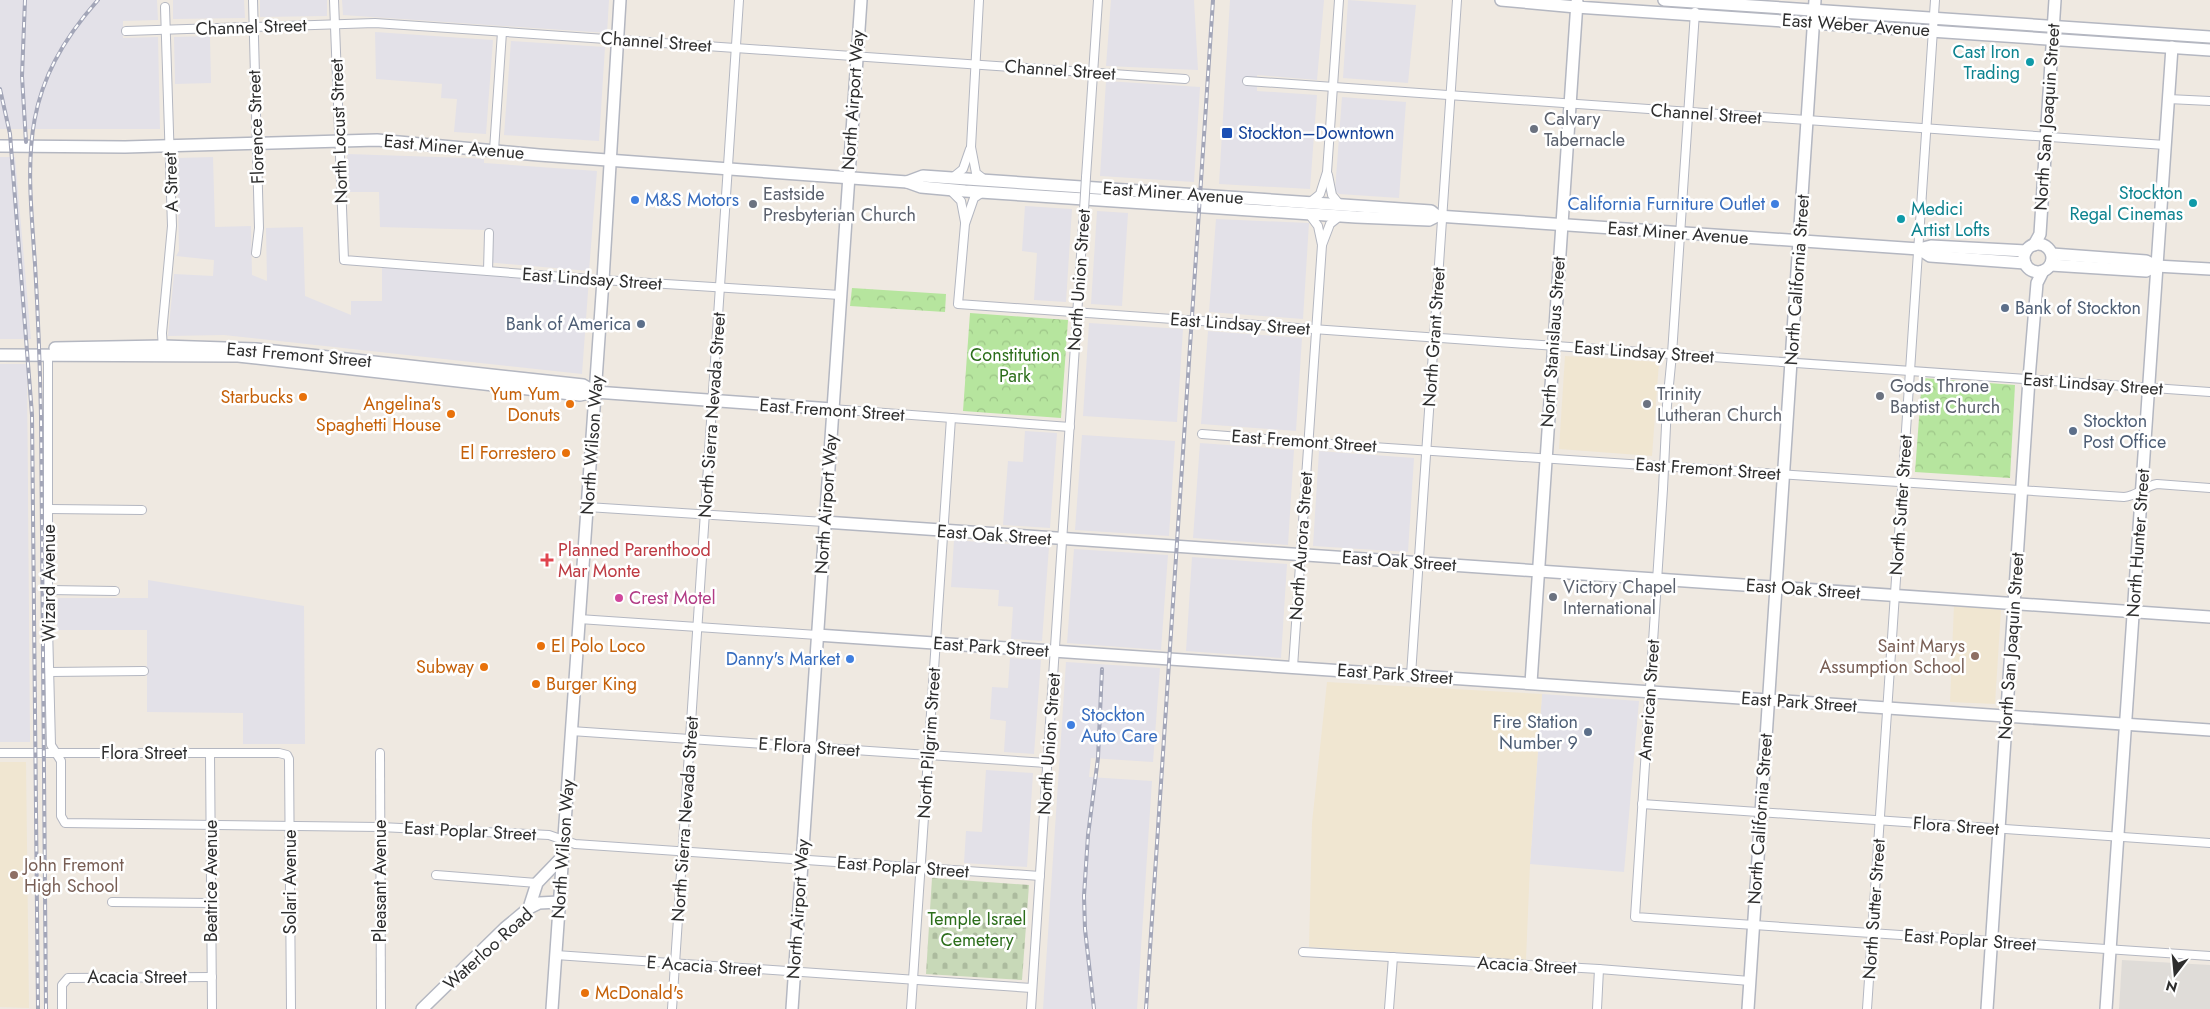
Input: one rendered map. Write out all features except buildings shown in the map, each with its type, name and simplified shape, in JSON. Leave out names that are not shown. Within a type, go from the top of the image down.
[{"type":"street","name":"Florence Street","points":[[253,0],[259,228],[256,253]]},
{"type":"street","name":"North Locust Street","points":[[334,0],[343,255],[345,261]]},
{"type":"street","name":"North Wilson Way","points":[[552,1009],[604,280],[609,159],[620,0]]},
{"type":"street","name":"North Sierra Nevada Street","points":[[672,1009],[739,0]]},
{"type":"street","name":"North Airport Way","points":[[792,1009],[847,177],[861,0]]},
{"type":"street","points":[[965,224],[974,198],[984,186],[976,173],[971,147],[974,63],[979,0]]},
{"type":"street","name":"North Union Street","points":[[1031,1009],[1098,0]]},
{"type":"street","points":[[1309,208],[1320,194],[1327,172],[1338,0]]},
{"type":"street","name":"North Grant Street","points":[[1412,675],[1440,216],[1457,0]]},
{"type":"street","name":"East Weber Avenue","points":[[1501,0],[2210,50]]},
{"type":"street","name":"East Weber Avenue","points":[[1664,0],[1815,5],[1934,18],[2210,37]]},
{"type":"street","name":"North Sutter Street","points":[[1867,1009],[1935,0]]},
{"type":"street","name":"North San Joaquin Street","points":[[1987,1009],[2029,379],[2039,256],[2054,0]]},
{"type":"street","name":"American Street","points":[[1636,892],[1667,405],[1696,1]]},
{"type":"street","name":"North Stanislaus Street","points":[[1531,683],[1577,4]]},
{"type":"street","name":"North California Street","points":[[1748,1009],[1815,5]]},
{"type":"street","name":"A Street","points":[[163,351],[172,232],[165,7]]},
{"type":"street","name":"Channel Street","points":[[126,31],[375,23],[1185,79]]},
{"type":"street","points":[[494,150],[502,32]]},
{"type":"street","name":"North Hunter Street","points":[[2106,1009],[2172,47]]},
{"type":"street","name":"Channel Street","points":[[1247,81],[1569,105],[2165,145]]},
{"type":"street","points":[[2168,99],[2210,101]]},
{"type":"street","name":"East Miner Avenue","points":[[0,146],[170,146],[377,140],[907,182],[921,187],[950,184],[984,186],[1309,208],[1429,220],[1440,216],[1919,249],[1931,246],[2002,250],[2039,256]]},
{"type":"street","points":[[965,224],[961,201],[950,184],[963,169],[971,147]]},
{"type":"street","points":[[1327,172],[1332,195],[1341,211]]},
{"type":"street","name":"North Aurora Street","points":[[1309,208],[1318,226],[1322,245]]},
{"type":"street","name":"North Aurora Street","points":[[1293,667],[1322,245],[1330,224],[1341,211]]},
{"type":"street","name":"East Lindsay Street","points":[[965,224],[958,304],[2210,392]]},
{"type":"street","points":[[488,271],[490,232]]},
{"type":"street","name":"East Miner Avenue","points":[[1919,249],[1930,256],[1970,260],[1984,257],[2039,256],[2146,261],[2156,266],[2210,269]]},
{"type":"street","points":[[1984,257],[1996,255],[2002,250]]},
{"type":"street","name":"East Lindsay Street","points":[[345,261],[840,296]]},
{"type":"street","name":"East Fremont Street","points":[[0,348],[163,351]]},
{"type":"street","name":"East Fremont Street","points":[[0,356],[256,349],[584,385],[595,392],[1070,427]]},
{"type":"street","name":"Wizard Avenue","points":[[48,356],[50,509],[48,590],[51,745],[61,761],[61,808]]},
{"type":"street","name":"North Pilgrim Street","points":[[911,1009],[951,418]]},
{"type":"street","name":"East Fremont Street","points":[[1202,434],[2124,498],[2150,485],[2157,484],[2210,488]]},
{"type":"street","name":"East Oak Street","points":[[587,506],[1063,540],[1419,562],[1538,572],[2210,616]]},
{"type":"street","points":[[50,509],[142,510]]},
{"type":"street","points":[[48,590],[115,591]]},
{"type":"street","name":"East Park Street","points":[[579,620],[698,626],[2210,730]]},
{"type":"street","points":[[50,672],[144,671]]},
{"type":"street","name":"E Flora Street","points":[[571,731],[1047,763]]},
{"type":"street","name":"Flora Street","points":[[0,753],[287,755]]},
{"type":"street","name":"Beatrice Avenue","points":[[210,753],[212,1009]]},
{"type":"street","name":"Pleasant Avenue","points":[[380,753],[381,1009]]},
{"type":"street","name":"Solari Avenue","points":[[287,755],[289,760],[291,1009]]},
{"type":"street","name":"Flora Street","points":[[1642,804],[2210,843]]},
{"type":"street","name":"East Poplar Street","points":[[61,808],[61,820],[70,825],[380,827],[548,835],[575,844],[1040,876]]},
{"type":"street","points":[[529,908],[537,883],[563,856]]},
{"type":"street","points":[[436,875],[537,883]]},
{"type":"street","name":"East Poplar Street","points":[[1636,892],[1635,916],[2210,956]]},
{"type":"street","points":[[112,902],[211,903]]},
{"type":"street","name":"Waterloo Road","points":[[422,1009],[505,928],[529,908],[539,903],[559,902]]},
{"type":"street","name":"Acacia Street","points":[[1303,952],[1599,969],[1750,981]]},
{"type":"street","name":"E Acacia Street","points":[[556,955],[1032,988]]},
{"type":"street","points":[[1389,1009],[1393,957]]},
{"type":"street","points":[[1597,1009],[1599,969]]},
{"type":"street","name":"Acacia Street","points":[[62,1009],[62,988],[64,982],[71,977],[212,977]]},
{"type":"shaded area","points":[[0,0],[157,0],[158,20],[123,21],[123,38],[158,37],[160,129],[0,129]]},
{"type":"shaded area","points":[[173,0],[244,0],[245,18],[173,19]]},
{"type":"shaded area","points":[[260,0],[327,0],[327,16],[260,17]]},
{"type":"shaded area","points":[[342,0],[609,0],[607,33],[343,15]]},
{"type":"shaded area","points":[[1111,0],[1194,0],[1198,70],[1106,66]]},
{"type":"shaded area","points":[[1230,0],[1324,0],[1317,80],[1257,75],[1257,91],[1317,95],[1310,189],[1219,184]]},
{"type":"shaded area","points":[[1348,0],[1416,5],[1408,83],[1343,78]]},
{"type":"shaded area","points":[[375,32],[493,40],[486,134],[454,132],[457,99],[441,98],[442,84],[376,79]]},
{"type":"shaded area","points":[[210,36],[211,83],[175,84],[174,37]]},
{"type":"shaded area","points":[[511,41],[605,47],[599,141],[504,135]]},
{"type":"shaded area","points":[[1106,81],[1200,87],[1194,182],[1100,176]]},
{"type":"shaded area","points":[[1342,97],[1406,102],[1399,198],[1339,194],[1335,191]]},
{"type":"shaded area","points":[[347,154],[484,159],[484,163],[597,171],[589,271],[485,262],[487,230],[380,227],[379,192],[348,192]]},
{"type":"shaded area","points":[[0,157],[15,157],[31,339],[0,339]]},
{"type":"shaded area","points":[[213,157],[215,227],[251,226],[252,275],[267,281],[266,228],[303,227],[305,296],[351,315],[351,301],[382,301],[382,261],[589,278],[582,374],[224,335],[168,336],[174,274],[213,276],[214,260],[176,256],[179,251],[177,158]]},
{"type":"shaded area","points":[[1025,206],[1072,209],[1066,302],[1034,300],[1037,253],[1022,251]]},
{"type":"shaded area","points":[[1097,211],[1128,213],[1122,306],[1091,304]]},
{"type":"shaded area","points":[[1216,219],[1309,223],[1303,319],[1209,312]]},
{"type":"shaded area","points":[[1089,323],[1183,329],[1177,422],[1083,416]]},
{"type":"shaded area","points":[[1208,331],[1302,338],[1296,431],[1201,424]]},
{"type":"shaded area","points":[[1565,356],[1659,362],[1652,456],[1559,449]]},
{"type":"shaded area","points":[[0,364],[27,364],[30,742],[0,742]]},
{"type":"shaded area","points":[[1025,431],[1057,433],[1050,528],[1003,525],[1008,461],[1023,462]]},
{"type":"shaded area","points":[[1082,435],[1175,441],[1169,536],[1075,530]]},
{"type":"shaded area","points":[[1200,443],[1294,450],[1288,545],[1193,538]]},
{"type":"shaded area","points":[[1319,451],[1414,458],[1408,552],[1313,546]]},
{"type":"shaded area","points":[[954,540],[1049,547],[1042,641],[1011,639],[1013,607],[998,606],[999,590],[951,587]]},
{"type":"shaded area","points":[[1074,549],[1168,555],[1161,650],[1067,643]]},
{"type":"shaded area","points":[[1192,557],[1287,564],[1281,658],[1186,651]]},
{"type":"shaded area","points":[[148,580],[304,606],[305,744],[243,744],[243,713],[147,712],[147,630],[57,630],[58,598],[148,598]]},
{"type":"shaded area","name":"Saint Marys Assumption School","points":[[1954,605],[2001,610],[1995,704],[1950,702]]},
{"type":"shaded area","points":[[1010,658],[1041,660],[1034,754],[1004,752],[1006,721],[990,719],[992,687],[1008,688]]},
{"type":"shaded area","points":[[1066,662],[1160,668],[1153,762],[1091,758],[1089,777],[1152,781],[1137,1009],[1043,1009]]},
{"type":"shaded area","points":[[1327,682],[1542,694],[1530,864],[1526,960],[1309,947],[1312,823]]},
{"type":"shaded area","points":[[1542,694],[1639,701],[1624,872],[1530,864]]},
{"type":"shaded area","name":"John Fremont High School","points":[[0,762],[26,762],[29,1008],[0,1007]]},
{"type":"shaded area","points":[[986,770],[1033,773],[1027,867],[964,863],[966,831],[982,832]]},
{"type":"shaded area","points":[[2122,960],[2210,965],[2210,1009],[2119,1009]]},
{"type":"green space","points":[[852,288],[946,294],[945,312],[850,306]]},
{"type":"green space","name":"Constitution Park","points":[[970,313],[1068,320],[1061,418],[963,411]]},
{"type":"green space","points":[[1922,378],[2015,385],[2010,478],[1915,472]]},
{"type":"green space","name":"Temple Israel Cemetery","points":[[932,878],[1029,885],[1022,980],[926,974]]},
{"type":"railway","points":[[25,0],[22,76],[26,142]]},
{"type":"railway","points":[[46,1009],[41,416],[38,321],[30,188],[31,155],[34,124],[41,93],[54,63],[72,32],[98,0]]},
{"type":"railway","points":[[1146,1009],[1213,0]]},
{"type":"railway","points":[[0,89],[10,134],[32,415],[38,1009]]},
{"type":"railway","points":[[1094,1009],[1085,929],[1084,896],[1088,835],[1098,758],[1102,669]]},
{"type":"place","name":"Cast Iron Trading","points":[[2030,62]]},
{"type":"place","name":"Calvary Tabernacle","points":[[1534,129]]},
{"type":"place","name":"Stockton–Downtown","points":[[1227,133]]},
{"type":"place","name":"M&S Motors","points":[[635,200]]},
{"type":"place","name":"Stockton Regal Cinemas","points":[[2193,203]]},
{"type":"place","name":"Eastside Presbyterian Church","points":[[753,204]]},
{"type":"place","name":"California Furniture Outlet","points":[[1775,204]]},
{"type":"place","name":"Medici Artist Lofts","points":[[1901,219]]},
{"type":"place","name":"Bank of Stockton","points":[[2005,308]]},
{"type":"place","name":"Bank of America","points":[[641,324]]},
{"type":"place","name":"Gods Throne Baptist Church","points":[[1880,396]]},
{"type":"place","name":"Starbucks","points":[[303,397]]},
{"type":"place","name":"Yum Yum Donuts","points":[[570,404]]},
{"type":"place","name":"Trinity Lutheran Church","points":[[1647,404]]},
{"type":"place","name":"Angelina's Spaghetti House","points":[[451,414]]},
{"type":"place","name":"Stockton Post Office","points":[[2073,431]]},
{"type":"place","name":"El Forrestero","points":[[566,453]]},
{"type":"place","name":"Planned Parenthood Mar Monte","points":[[547,560]]},
{"type":"place","name":"Victory Chapel International","points":[[1553,597]]},
{"type":"place","name":"Crest Motel","points":[[619,598]]},
{"type":"place","name":"El Polo Loco","points":[[541,646]]},
{"type":"place","name":"Saint Marys Assumption School","points":[[1975,656]]},
{"type":"place","name":"Danny's Market","points":[[850,659]]},
{"type":"place","name":"Subway","points":[[484,667]]},
{"type":"place","name":"Burger King","points":[[536,684]]},
{"type":"place","name":"Stockton Auto Care","points":[[1071,725]]},
{"type":"place","name":"Fire Station Number 9","points":[[1588,732]]},
{"type":"place","name":"John Fremont High School","points":[[14,875]]},
{"type":"place","name":"McDonald's","points":[[585,993]]}]
